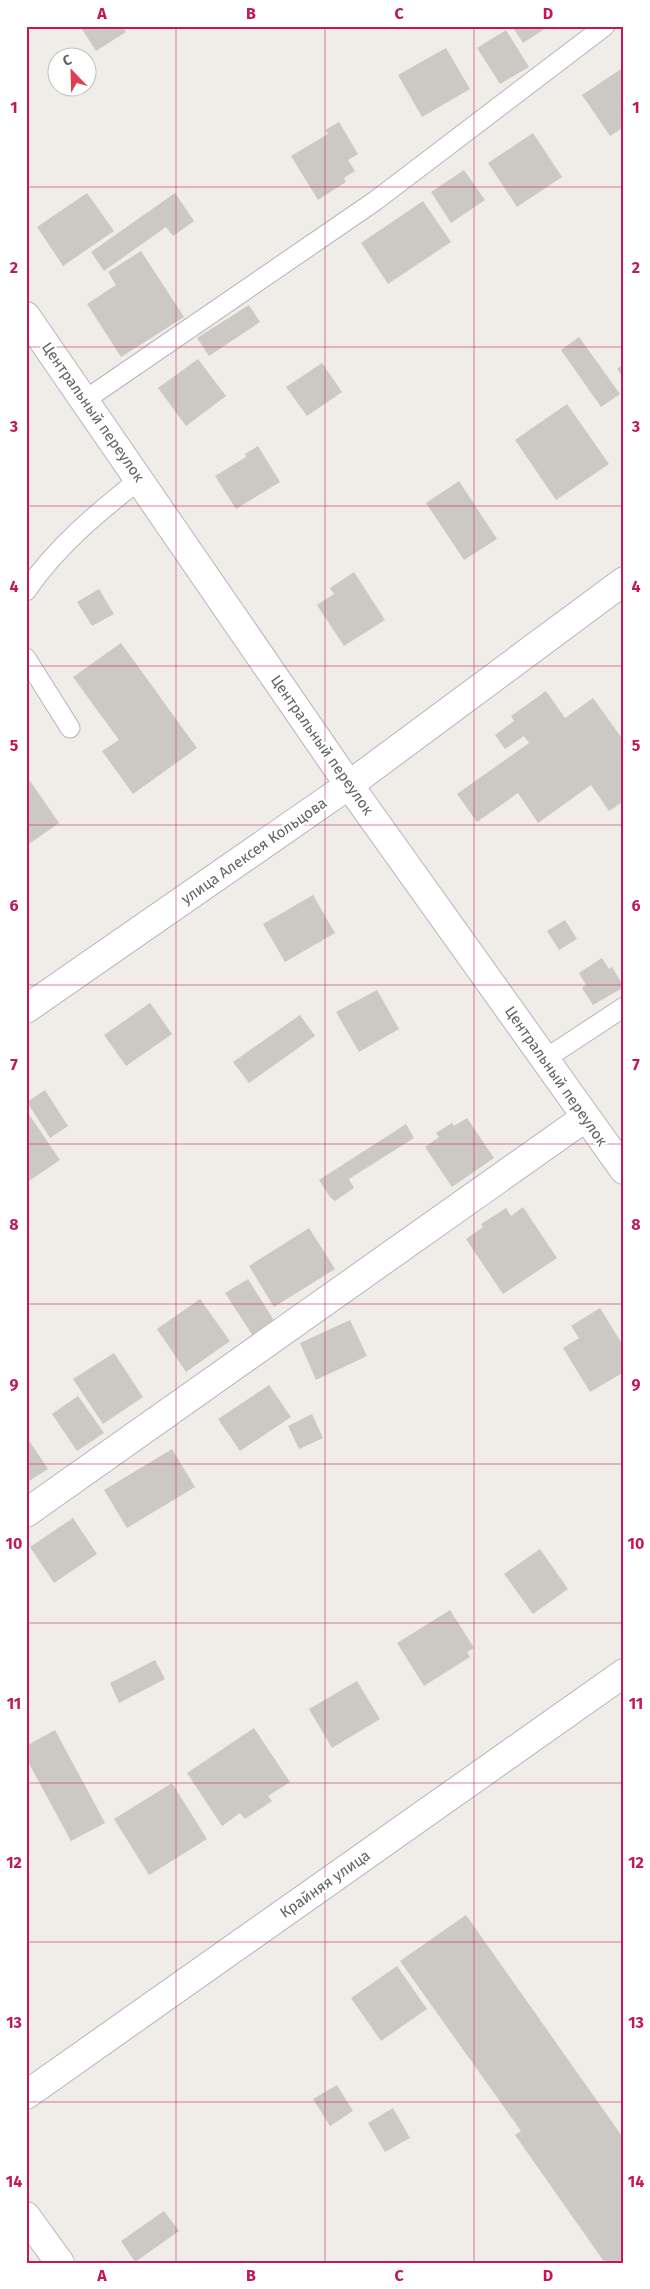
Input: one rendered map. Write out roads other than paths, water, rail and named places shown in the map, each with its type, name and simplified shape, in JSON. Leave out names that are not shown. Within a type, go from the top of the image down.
[{"type":"street","name":"Центральный переулок","points":[[26,316],[349,785],[624,1170]]},
{"type":"street","name":"улица Алексея Кольцова","points":[[26,1009],[349,785],[624,581]]},
{"type":"street","points":[[26,1513],[586,1117]]},
{"type":"street","name":"Крайняя улица","points":[[26,2095],[624,1673]]},
{"type":"street","points":[[26,2216],[60,2263]]},
{"type":"lane","points":[[85,400],[376,202],[605,26]]},
{"type":"lane","points":[[26,591],[41,569],[72,536],[140,479]]},
{"type":"lane","points":[[26,658],[70,728]]},
{"type":"lane","points":[[544,1059],[624,1007]]}]
